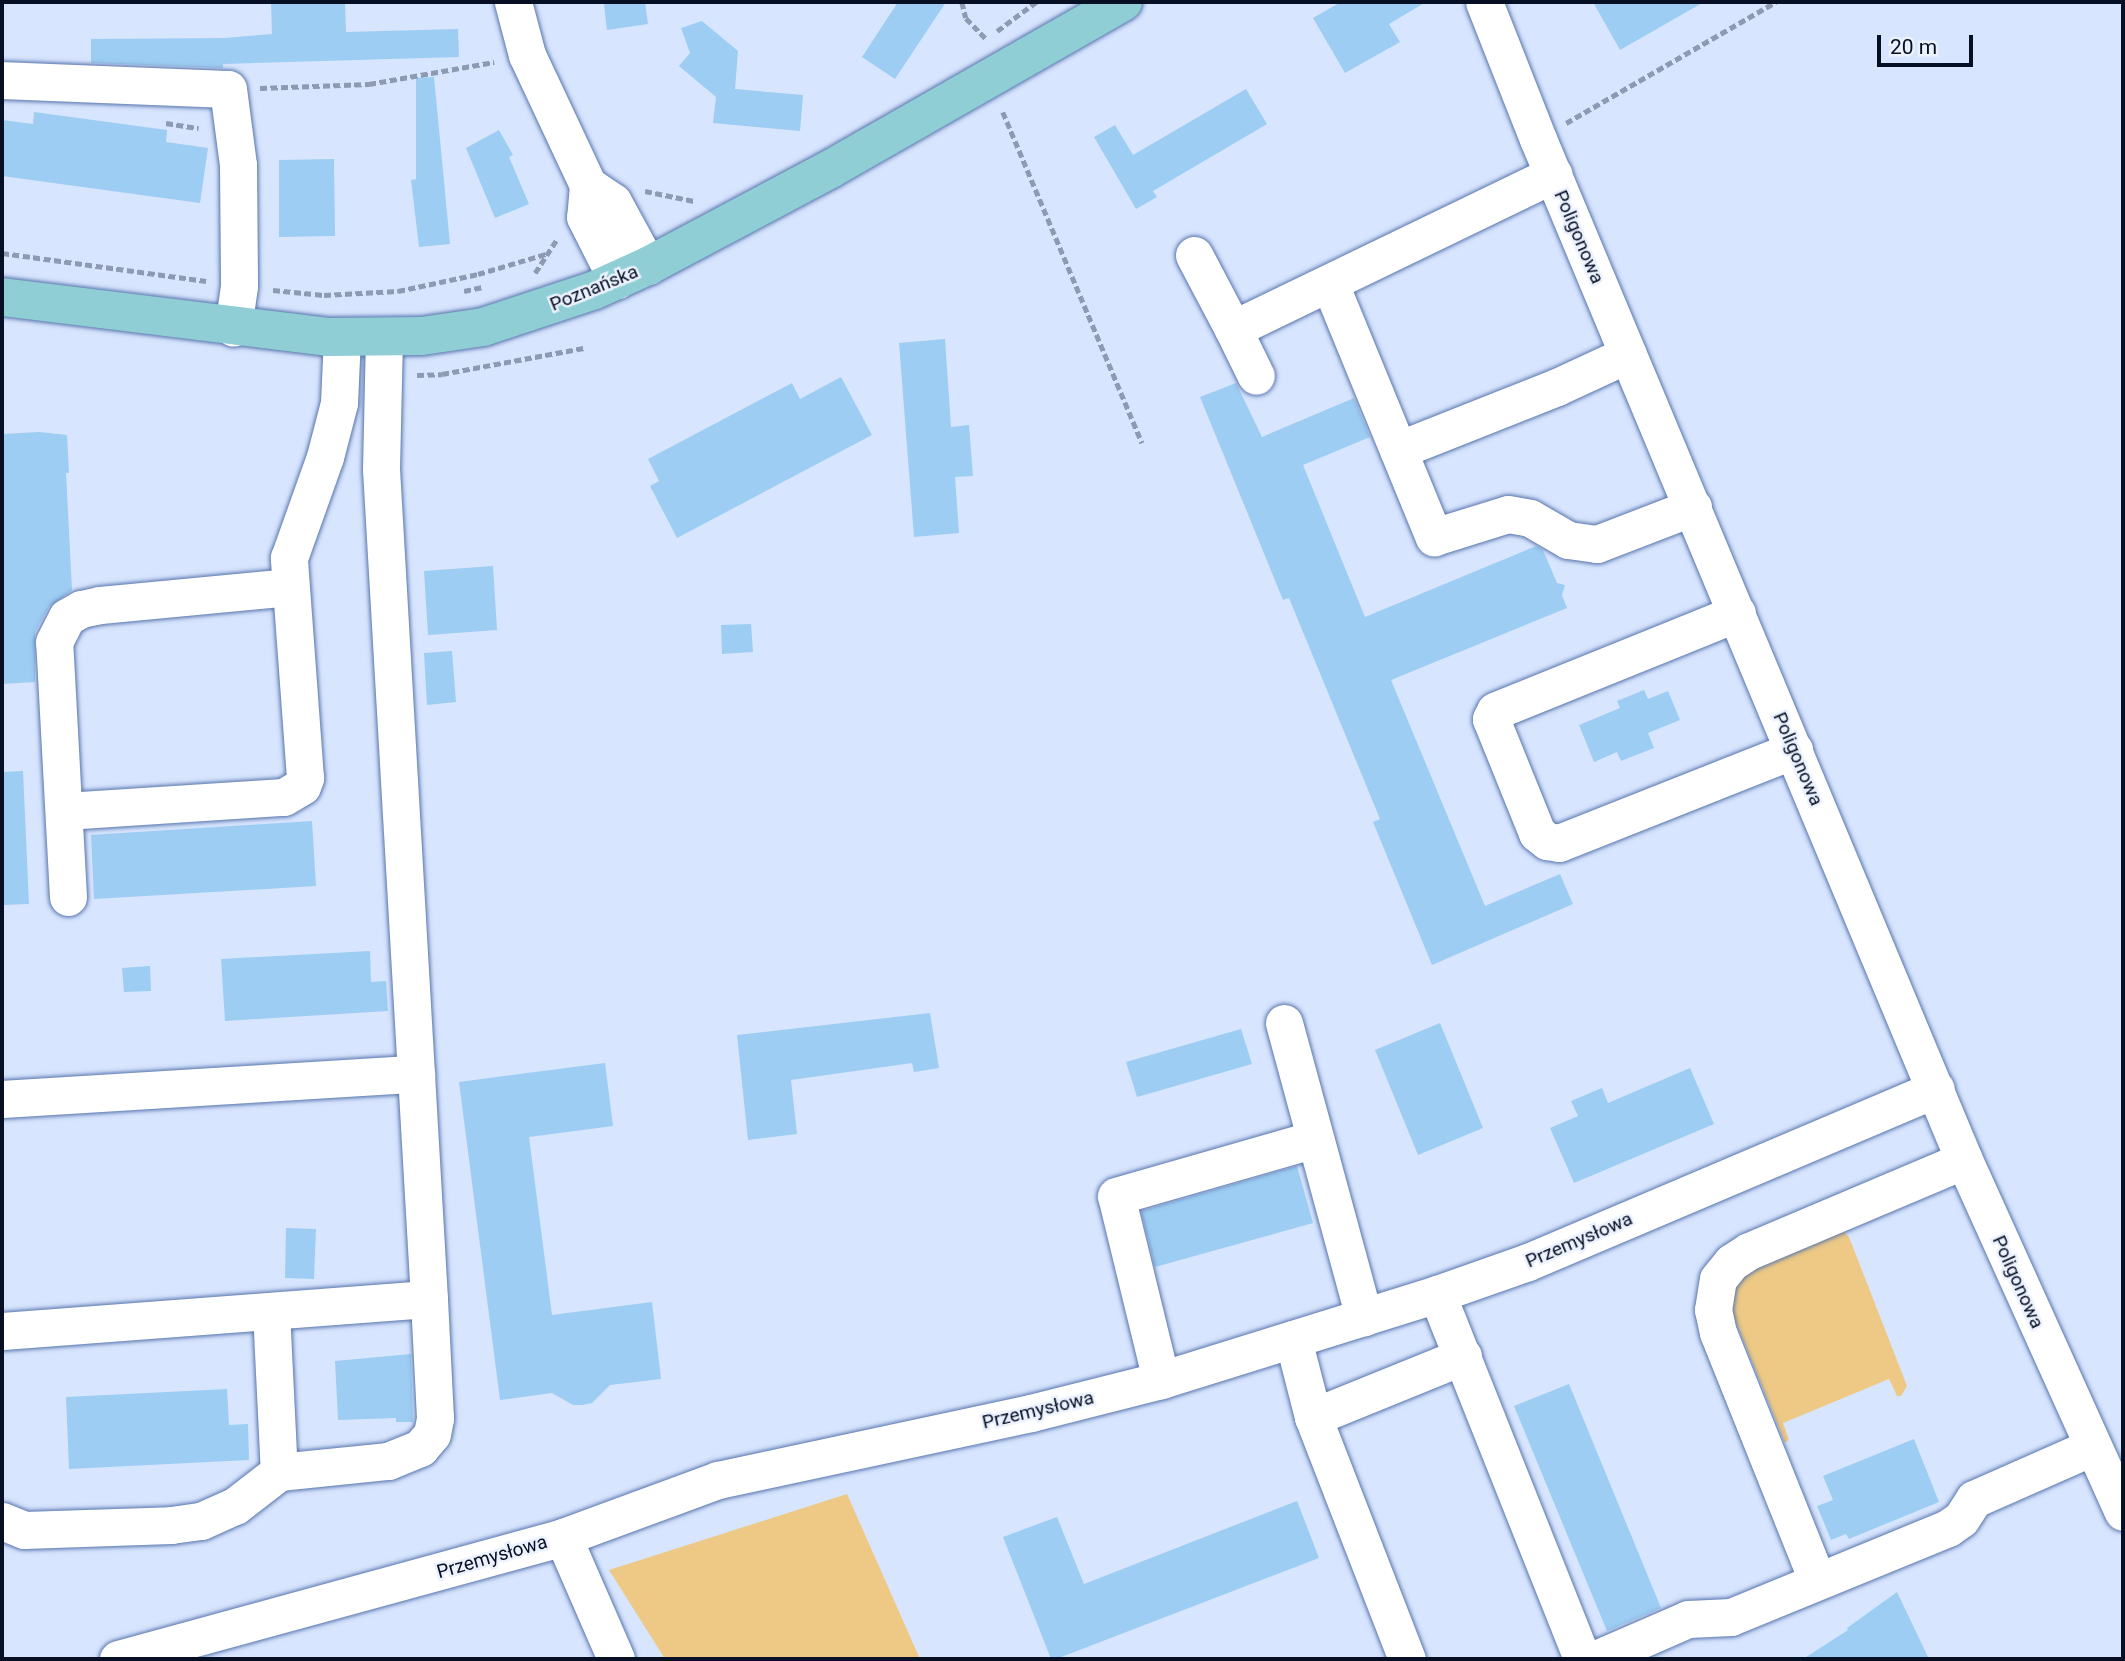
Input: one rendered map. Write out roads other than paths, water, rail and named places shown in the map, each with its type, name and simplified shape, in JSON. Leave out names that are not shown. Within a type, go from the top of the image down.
[{"type":"main road","name":"Poznańska","points":[[2,297],[233,328],[342,338],[422,337],[483,327],[555,305],[632,273],[832,168],[1123,2]]},
{"type":"street","points":[[513,2],[527,55],[588,185],[613,202],[632,273]]},
{"type":"street","name":"Poligonowa","points":[[1484,2],[1538,139],[1964,1160],[2123,1512]]},
{"type":"street","points":[[2,80],[228,89],[238,165],[239,286],[233,328]]},
{"type":"street","points":[[1233,328],[1330,284],[1553,174]]},
{"type":"street","points":[[1194,255],[1256,376]]},
{"type":"street","points":[[1330,284],[1434,537],[1508,514],[1530,518],[1568,540],[1597,544],[1693,507]]},
{"type":"street","points":[[2,1521],[24,1530],[171,1525],[201,1521],[258,1492],[279,1472],[388,1461],[420,1448],[432,1434],[435,1418],[429,1299],[381,469],[384,337]]},
{"type":"street","points":[[65,811],[285,797],[297,792],[305,778],[289,558],[325,457],[339,403],[342,338]]},
{"type":"street","points":[[1398,450],[1557,387],[1628,354]]},
{"type":"street","points":[[68,897],[54,642],[68,617],[81,609],[100,605],[290,587]]},
{"type":"street","points":[[1737,613],[1495,711],[1491,719],[1537,833],[1547,841],[1559,843],[1794,750]]},
{"type":"street","points":[[1284,1023],[1364,1317]]},
{"type":"street","points":[[2,1099],[416,1074]]},
{"type":"street","name":"Przemysłowa","points":[[118,1659],[563,1536],[718,1480],[1031,1413],[1161,1380],[1364,1317],[1528,1262],[1936,1089]]},
{"type":"street","points":[[1161,1380],[1116,1196],[1315,1139]]},
{"type":"street","points":[[1817,1580],[1718,1333],[1713,1310],[1718,1279],[1732,1262],[1749,1251],[1964,1160]]},
{"type":"street","points":[[1437,1294],[1464,1356],[1581,1659]]},
{"type":"street","points":[[2,1331],[429,1299]]},
{"type":"street","points":[[271,1311],[279,1472]]},
{"type":"street","points":[[1293,1339],[1313,1417],[1407,1659]]},
{"type":"street","points":[[1313,1417],[1464,1356]]},
{"type":"street","points":[[1596,1659],[1688,1619],[1731,1617],[1948,1528],[1961,1519],[1974,1499],[2092,1447]]},
{"type":"street","points":[[563,1536],[616,1659]]}]
